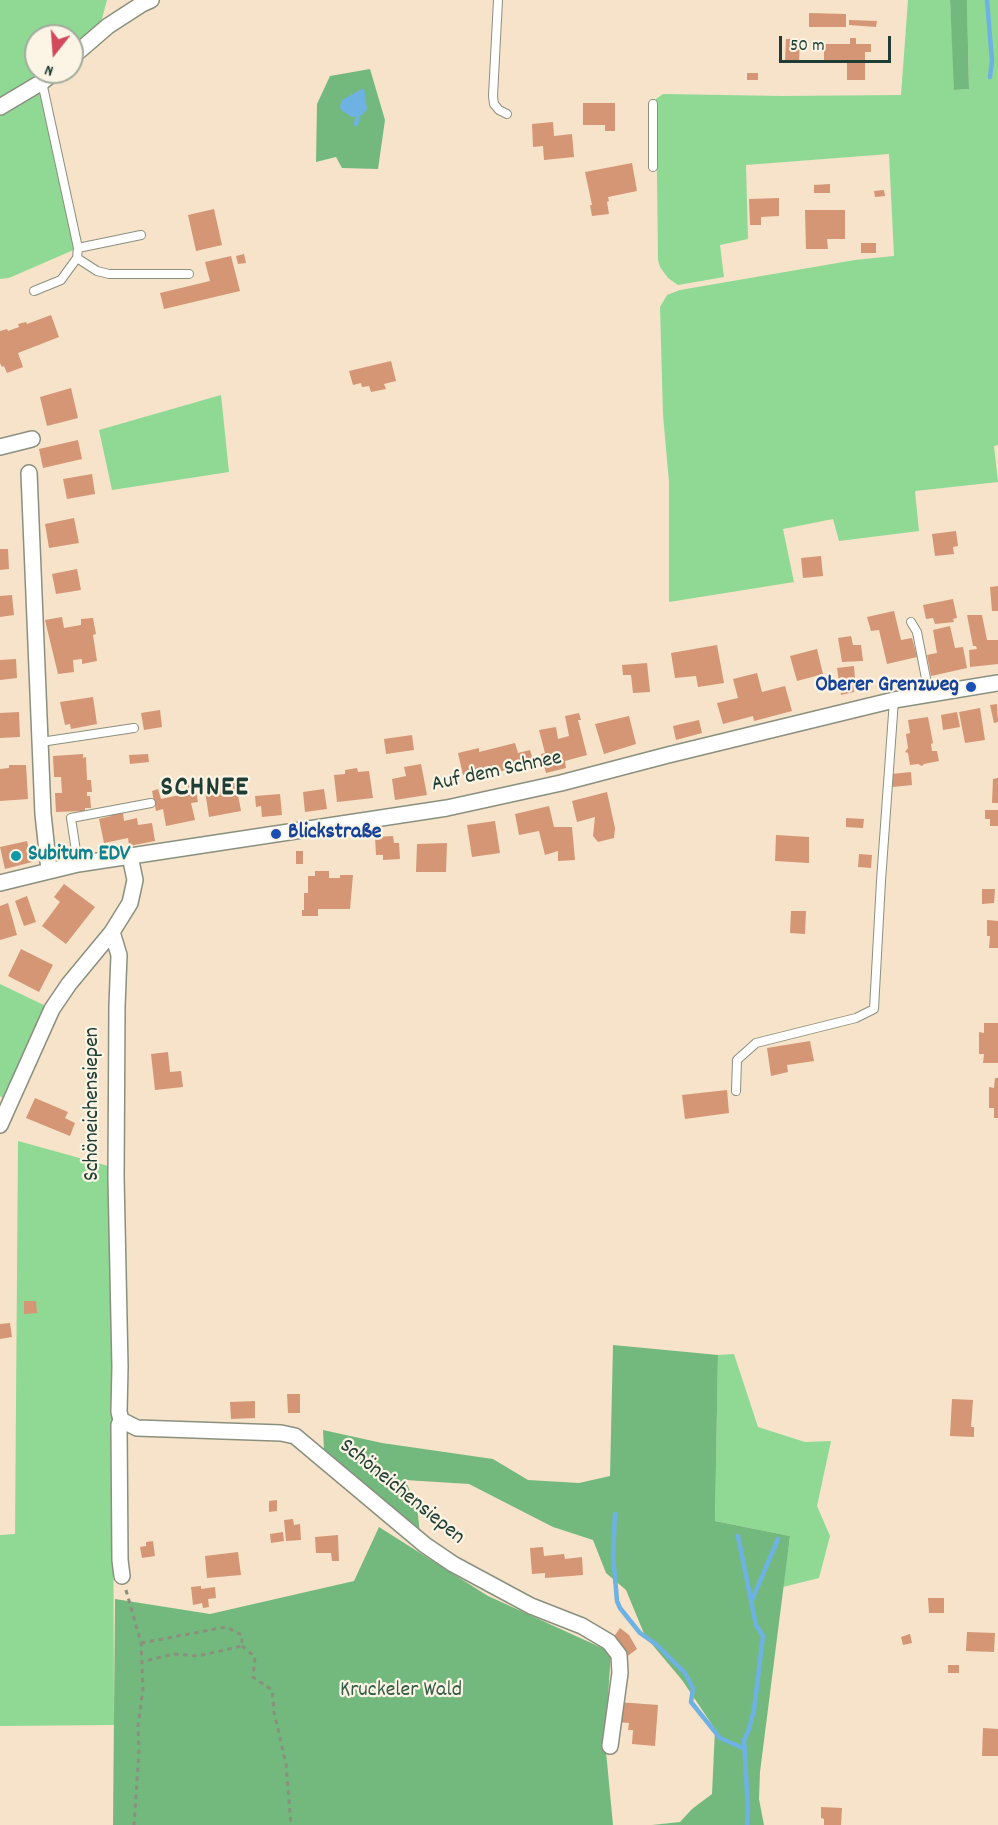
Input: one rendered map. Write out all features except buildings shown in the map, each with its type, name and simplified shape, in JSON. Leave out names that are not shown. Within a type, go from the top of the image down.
[{"type":"street","points":[[84,47],[108,26],[151,0]]},
{"type":"street","points":[[0,107],[37,84]]},
{"type":"street","points":[[0,447],[32,439]]},
{"type":"street","points":[[30,473],[43,814],[49,870]]},
{"type":"street","name":"Auf dem Schnee","points":[[0,883],[78,864],[447,808],[561,783],[894,700],[998,683]]},
{"type":"street","points":[[0,1125],[52,1009],[69,984],[112,932],[130,903],[135,880],[130,856]]},
{"type":"street","name":"Schöneichensiepen","points":[[112,932],[119,955],[116,1177],[122,1576]]},
{"type":"street","name":"Schöneichensiepen","points":[[121,1420],[137,1428],[281,1432],[295,1436],[425,1545],[453,1564],[531,1606],[582,1626],[609,1642],[619,1655],[620,1673],[610,1746]]},
{"type":"lane","points":[[498,0],[493,96],[494,104],[507,114]]},
{"type":"lane","points":[[34,291],[61,280],[77,258],[78,248],[49,84]]},
{"type":"lane","points":[[653,104],[653,167]]},
{"type":"lane","points":[[78,248],[141,235]]},
{"type":"lane","points":[[77,258],[98,271],[109,274],[189,274]]},
{"type":"lane","points":[[911,622],[917,632],[929,694]]},
{"type":"lane","points":[[736,1091],[737,1060],[756,1043],[856,1018],[874,1009],[894,700]]},
{"type":"lane","points":[[40,742],[134,728]]},
{"type":"lane","points":[[78,864],[71,818],[151,803]]},
{"type":"path","points":[[122,1576],[141,1643],[143,1689],[138,1726],[139,1751],[134,1825]]},
{"type":"path","points":[[141,1643],[226,1627],[242,1635],[242,1646],[255,1657],[253,1677],[272,1690],[274,1712],[286,1764],[291,1825]]},
{"type":"path","points":[[141,1662],[174,1654],[198,1656],[242,1646]]},
{"type":"green space","points":[[0,0],[107,0],[100,26],[84,40],[84,24],[24,24],[25,84],[0,100]]},
{"type":"green space","points":[[908,0],[950,0],[955,90],[969,89],[967,0],[998,0],[998,445],[994,446],[998,482],[915,491],[919,531],[839,541],[833,519],[783,529],[794,582],[669,602],[669,482],[663,415],[660,307],[667,295],[680,290],[855,260],[894,256],[889,154],[746,165],[748,239],[720,245],[724,277],[678,285],[668,278],[658,260],[656,99],[663,94],[901,95]]},
{"type":"green space","points":[[950,0],[967,0],[969,89],[954,90]]},
{"type":"green space","points":[[370,69],[385,120],[378,169],[342,168],[336,157],[316,162],[317,104],[330,76]]},
{"type":"green space","points":[[39,84],[42,84],[78,248],[9,278],[0,279],[0,107]]},
{"type":"green space","points":[[221,395],[229,472],[112,490],[99,430]]},
{"type":"green space","points":[[0,984],[52,1009],[10,1103],[0,1096]]},
{"type":"green space","points":[[18,1141],[112,1167],[114,1725],[0,1726],[0,1535],[15,1534]]},
{"type":"green space","points":[[613,1345],[718,1355],[715,1521],[790,1536],[760,1772],[759,1799],[764,1825],[652,1825],[680,1822],[692,1809],[712,1794],[715,1729],[682,1680],[645,1636],[626,1590],[606,1573],[593,1540],[553,1527],[469,1484],[405,1480],[417,1506],[420,1534],[362,1487],[324,1450],[323,1430],[382,1443],[493,1459],[528,1480],[579,1483],[610,1476]]},
{"type":"green space","points":[[734,1354],[758,1427],[805,1442],[831,1441],[817,1506],[830,1536],[819,1578],[783,1587],[790,1536],[715,1521],[718,1355]]},
{"type":"green space","name":"Kruckeler Wald","points":[[379,1527],[488,1596],[611,1652],[605,1741],[613,1825],[113,1825],[115,1599],[210,1614],[354,1581]]},
{"type":"water","points":[[364,88],[367,109],[362,115],[352,117],[341,110],[342,100]]},
{"type":"waterway","points":[[987,0],[992,61],[990,77]]},
{"type":"waterway","points":[[356,124],[358,116]]},
{"type":"waterway","points":[[615,1514],[613,1555],[617,1601],[620,1608],[640,1633],[657,1645],[685,1673],[693,1688],[691,1702],[720,1738],[745,1749]]},
{"type":"waterway","points":[[738,1536],[756,1625],[763,1636],[754,1710],[744,1740],[747,1825]]},
{"type":"waterway","points":[[752,1600],[778,1539]]},
{"type":"place","name":"Oberer Grenzweg","points":[[971,687]]},
{"type":"place","name":"Blickstraße","points":[[276,834]]},
{"type":"place","name":"Subitum EDV","points":[[16,856]]},
{"type":"district","name":"SCHNEE","points":[[205,790]]}]
